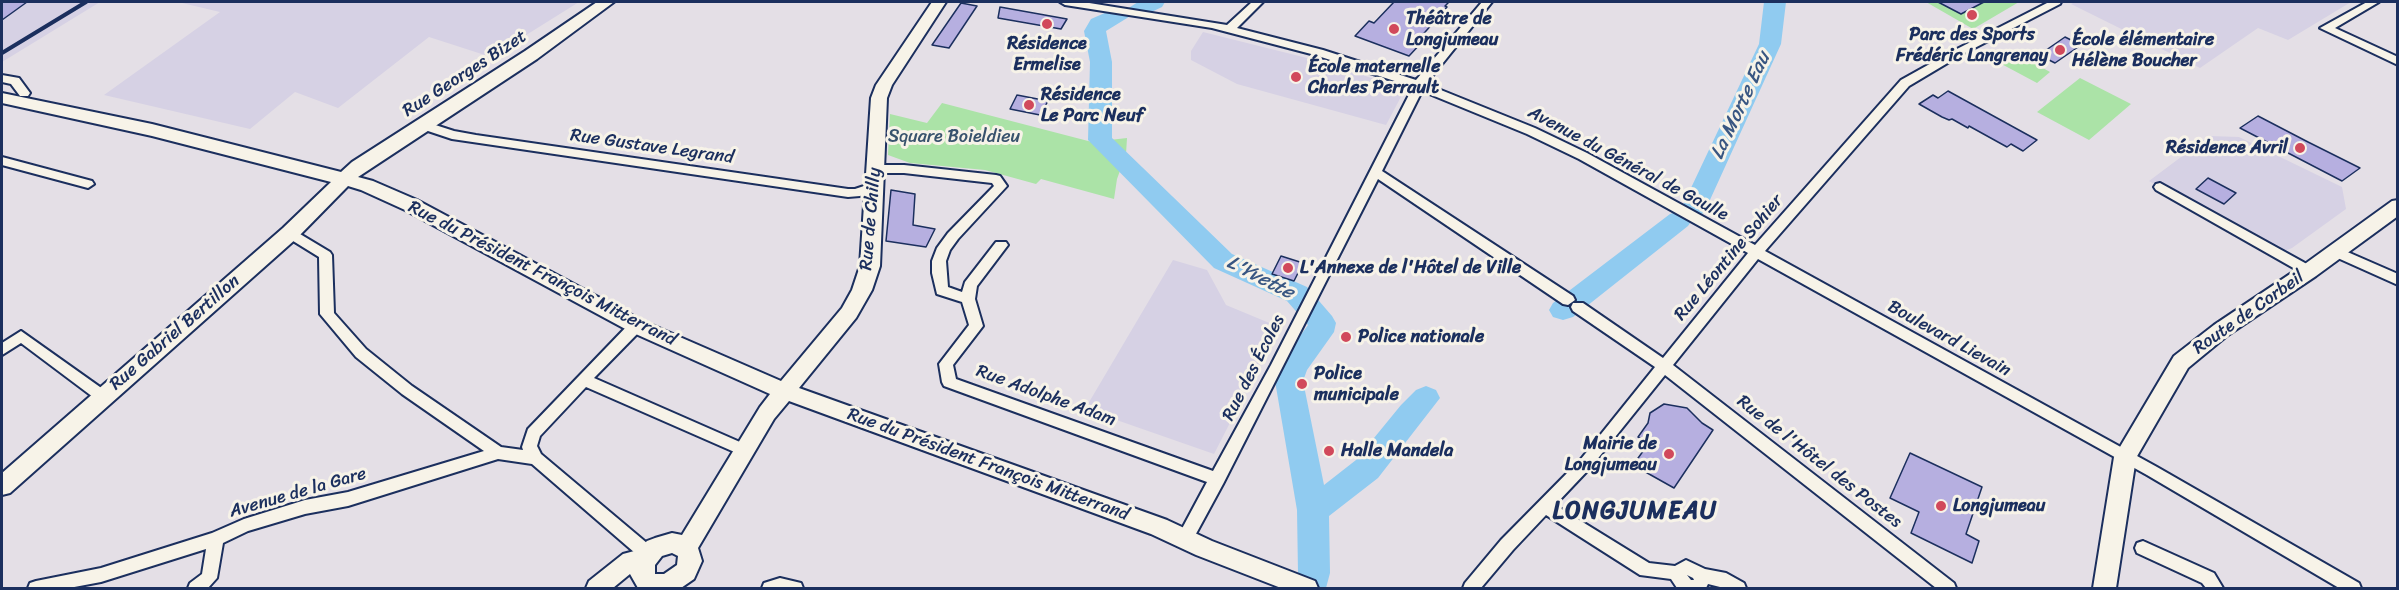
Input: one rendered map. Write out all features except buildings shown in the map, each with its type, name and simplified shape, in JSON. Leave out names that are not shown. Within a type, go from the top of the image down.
[{"type":"main road","name":"Rue Georges Bizet","points":[[346,178],[358,166],[531,55],[606,2]]},
{"type":"main road","name":"Rue de Chilly","points":[[686,548],[767,413],[849,313],[862,290],[870,266],[877,169],[876,118],[881,91],[939,2]]},
{"type":"main road","name":"Rue du Président François Mitterrand","points":[[10,95],[346,178],[379,190],[636,326],[784,391],[1185,538],[1307,588]]},
{"type":"main road","name":"Rue Gabriel Bertillon","points":[[2,486],[290,233],[346,178]]},
{"type":"main road","name":"Route de Corbeil","points":[[2104,588],[2125,457],[2181,362],[2214,335],[2309,271],[2397,207]]},
{"type":"main road","points":[[597,588],[631,561],[649,573],[668,584],[682,582],[690,561],[686,548],[679,544],[663,545],[649,573],[603,588]]},
{"type":"street","name":"Avenue du Général de Gaulle","points":[[1065,2],[1102,4],[1229,29],[1327,54],[1419,86],[1502,118],[1556,143],[1756,252]]},
{"type":"street","points":[[1229,29],[1258,2]]},
{"type":"street","name":"Rue des Écoles","points":[[1185,538],[1218,479],[1419,86],[1448,45],[1486,2]]},
{"type":"street","name":"Rue Léontine Sohier","points":[[1471,588],[1507,545],[1586,463],[1756,252],[1905,83],[1957,53],[2056,2]]},
{"type":"street","points":[[2374,2],[2326,28],[2397,63]]},
{"type":"street","points":[[2,79],[15,81],[10,95]]},
{"type":"street","name":"Rue Gustave Legrand","points":[[423,125],[460,136],[848,193],[856,193],[876,186]]},
{"type":"street","points":[[2,161],[88,184]]},
{"type":"street","points":[[877,169],[904,169],[996,178],[1000,186],[952,236],[944,248],[939,261],[942,291],[969,299],[970,285],[1001,245]]},
{"type":"street","name":"Rue de l'Hôtel des Postes","points":[[1375,172],[1665,367],[1948,588]]},
{"type":"street","points":[[2160,188],[2309,271]]},
{"type":"street","points":[[290,233],[325,255],[327,314],[361,353],[407,390],[498,453]]},
{"type":"street","name":"Boulevard Lievain","points":[[1756,252],[2125,457],[2353,588]]},
{"type":"street","points":[[2336,252],[2397,280]]},
{"type":"street","name":"Rue Adolphe Adam","points":[[969,299],[976,326],[946,364],[950,382],[1218,479]]},
{"type":"street","points":[[636,326],[533,433],[529,447],[536,458],[649,573]]},
{"type":"street","points":[[2,350],[21,336],[102,396]]},
{"type":"street","points":[[584,380],[744,450]]},
{"type":"street","name":"Avenue de la Gare","points":[[36,588],[101,575],[216,539],[244,526],[305,507],[348,499],[498,453],[536,458]]},
{"type":"street","points":[[1544,506],[1646,570],[1678,573],[1682,568],[1689,567],[1701,576],[1720,578],[1738,588]]},
{"type":"street","points":[[196,588],[209,578],[216,539]]},
{"type":"street","points":[[2143,548],[2208,578],[2215,588]]},
{"type":"street","points":[[770,588],[780,585],[795,588]]},
{"type":"shaded area","points":[[2,2],[100,2],[2,62]]},
{"type":"shaded area","points":[[178,2],[579,2],[491,57],[429,37],[338,108],[295,92],[250,129],[104,95],[220,12]]},
{"type":"shaded area","points":[[2075,2],[2351,2],[2288,40],[2258,28],[2200,68],[2071,4]]},
{"type":"shaded area","name":"École maternelle Charles Perrault","points":[[1203,32],[1327,63],[1398,87],[1403,93],[1386,125],[1237,84],[1191,60],[1191,51]]},
{"type":"shaded area","points":[[2209,136],[2239,137],[2342,187],[2346,209],[2292,248],[2279,253],[2149,181]]},
{"type":"shaded area","points":[[1173,260],[1207,270],[1226,305],[1279,327],[1214,454],[1085,409]]},
{"type":"green space","name":"Parc des Sports Frédéric Langrenay","points":[[1926,2],[2019,2],[1973,29]]},
{"type":"green space","points":[[2011,50],[2050,72],[2037,83],[1994,60]]},
{"type":"green space","points":[[2080,78],[2131,104],[2089,140],[2037,112]]},
{"type":"green space","name":"Square Boieldieu","points":[[942,103],[1092,142],[1127,138],[1126,154],[1117,179],[1114,199],[1041,179],[1036,184],[985,170],[910,163],[888,155],[890,114],[927,123]]},
{"type":"waterway","name":"L'Yvette","points":[[1137,10],[1154,2]]},
{"type":"waterway","name":"La Morte Eau","points":[[1695,207],[1770,44],[1775,2]]},
{"type":"waterway","name":"L'Yvette","points":[[1122,14],[1099,24],[1095,31],[1101,62],[1100,140],[1223,261],[1297,294],[1322,323],[1320,332],[1294,366],[1289,381],[1313,510]]},
{"type":"waterway","name":"La Morte Eau","points":[[1563,310],[1679,220]]},
{"type":"waterway","name":"La Morte Eau","points":[[1313,510],[1367,469],[1411,413],[1426,398]]},
{"type":"waterway","name":"L'Yvette","points":[[1310,588],[1314,573],[1313,510]]},
{"type":"railway","points":[[2,53],[86,2]]},
{"type":"place","name":"Parc des Sports Frédéric Langrenay","points":[[1972,15]]},
{"type":"place","name":"Résidence Ermelise","points":[[1047,24]]},
{"type":"place","name":"Théâtre de Longjumeau","points":[[1394,29]]},
{"type":"place","name":"École élémentaire Hélène Boucher","points":[[2060,50]]},
{"type":"place","name":"École maternelle Charles Perrault","points":[[1296,77]]},
{"type":"place","name":"Résidence Le Parc Neuf","points":[[1029,105]]},
{"type":"place","name":"Résidence Avril","points":[[2300,148]]},
{"type":"place","name":"L'Annexe de l'Hôtel de Ville","points":[[1288,268]]},
{"type":"place","name":"Police nationale","points":[[1346,337]]},
{"type":"place","name":"Police municipale","points":[[1302,384]]},
{"type":"place","name":"Halle Mandela","points":[[1329,451]]},
{"type":"place","name":"Mairie de Longjumeau","points":[[1669,454]]},
{"type":"place","name":"Longjumeau","points":[[1941,506]]},
{"type":"district","name":"LONGJUMEAU","points":[[1635,512]]}]
